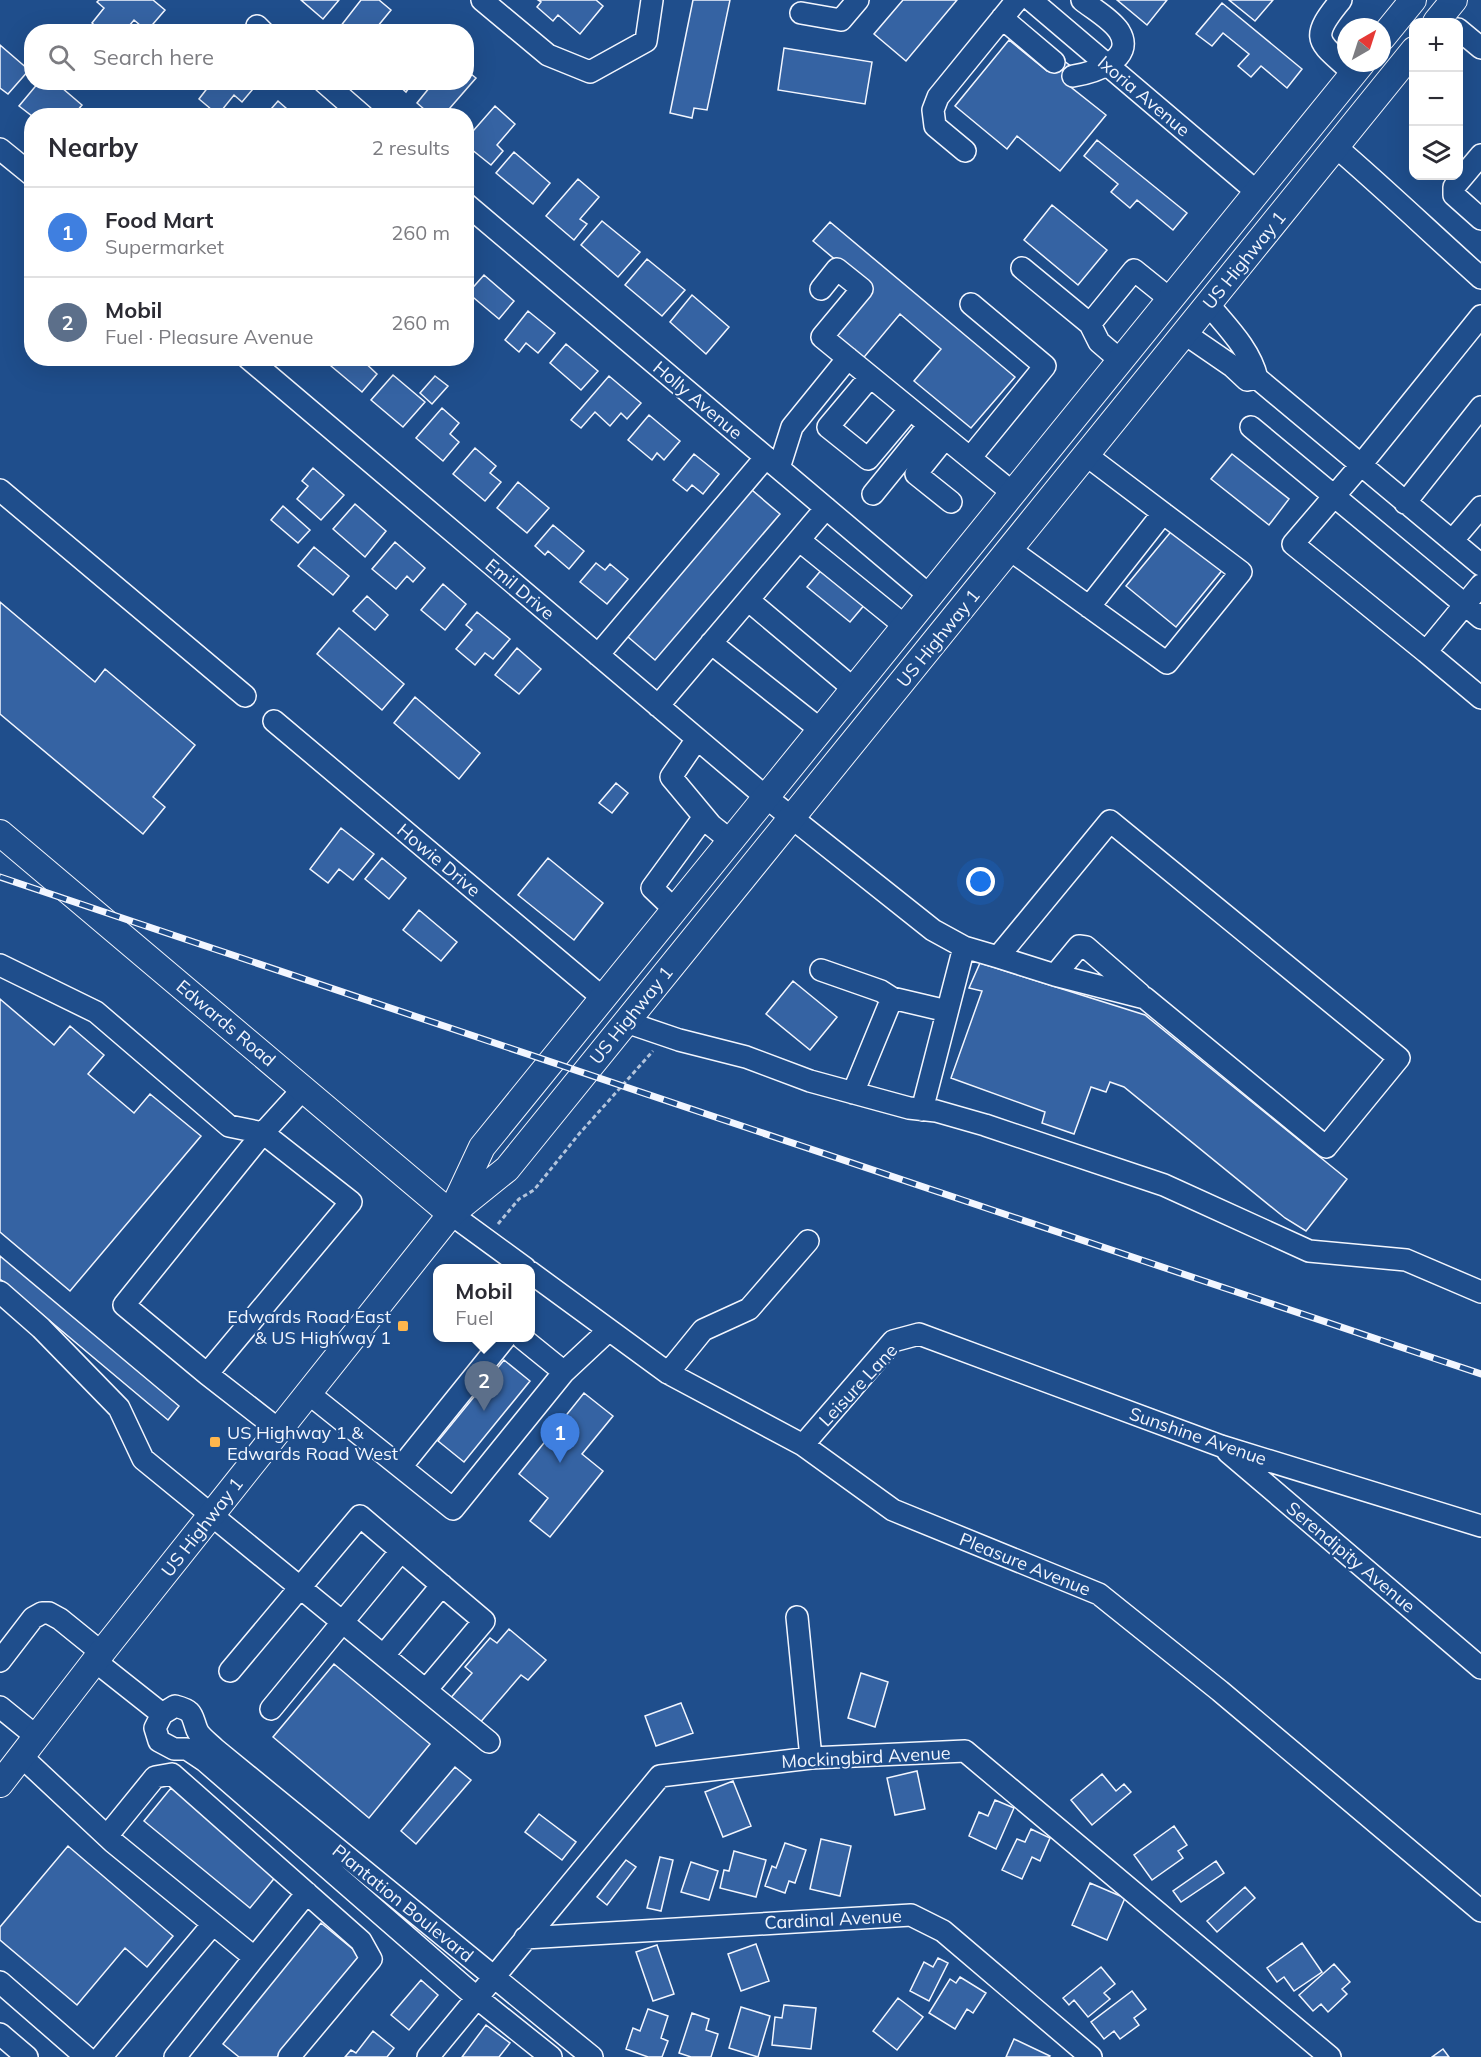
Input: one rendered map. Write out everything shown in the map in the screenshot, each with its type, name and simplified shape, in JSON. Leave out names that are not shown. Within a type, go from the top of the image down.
[{"type":"main road","points":[[1391,27],[1413,0]]},
{"type":"main road","points":[[1419,0],[1443,16]]},
{"type":"main road","name":"US Highway 1","points":[[0,1784],[451,1214],[507,1169],[1409,55]]},
{"type":"main road","name":"US Highway 1","points":[[451,1214],[482,1148],[1354,72]]},
{"type":"main road","points":[[1085,404],[1092,415],[1092,429],[1086,455]]},
{"type":"main road","name":"Edwards Road","points":[[0,833],[451,1214]]},
{"type":"street","points":[[483,0],[548,56],[590,72],[646,41],[652,0]]},
{"type":"street","points":[[801,13],[841,20],[858,0]]},
{"type":"street","points":[[1073,76],[1094,73],[1108,66],[1120,52],[1123,40],[1118,29],[1082,0]]},
{"type":"street","points":[[1337,55],[1324,46],[1319,35],[1323,21],[1341,0]]},
{"type":"street","points":[[965,151],[935,126],[933,110],[938,97],[1002,18],[1031,1]]},
{"type":"street","name":"Ixoria Avenue","points":[[1031,1],[1257,192]]},
{"type":"street","points":[[1443,16],[1481,48]]},
{"type":"street","points":[[1002,18],[1054,62]]},
{"type":"street","points":[[333,90],[354,108]]},
{"type":"street","points":[[1335,147],[1388,192],[1407,213],[1481,278]]},
{"type":"street","points":[[0,148],[24,168]]},
{"type":"street","points":[[1481,155],[1454,187],[1454,195],[1481,219]]},
{"type":"street","name":"Holly Avenue","points":[[474,211],[930,596]]},
{"type":"street","points":[[1022,268],[1090,324],[1099,342],[1120,360]]},
{"type":"street","points":[[821,289],[837,269],[862,289],[822,337],[1013,493]]},
{"type":"street","points":[[1090,324],[1134,270],[1170,299]]},
{"type":"street","points":[[970,458],[1045,366],[971,304]]},
{"type":"street","points":[[1208,304],[1248,352],[1257,378],[1481,565]]},
{"type":"street","points":[[1481,316],[1360,466],[1293,544],[1481,698]]},
{"type":"street","points":[[1184,333],[1232,366],[1247,380],[1257,378]]},
{"type":"street","points":[[598,655],[772,463],[792,427],[848,358]]},
{"type":"street","name":"Emil Drive","points":[[257,366],[767,798],[933,930],[964,947],[1055,975],[1145,998]]},
{"type":"street","points":[[828,427],[870,377]]},
{"type":"street","points":[[1405,503],[1481,407]]},
{"type":"street","points":[[792,427],[828,427],[868,459],[910,409]]},
{"type":"street","points":[[1251,427],[1473,611]]},
{"type":"street","points":[[873,494],[937,431]]},
{"type":"street","points":[[937,431],[916,474],[951,502]]},
{"type":"street","points":[[1009,549],[1167,663],[1241,572],[1086,455]]},
{"type":"street","points":[[0,490],[245,696]]},
{"type":"street","points":[[1452,541],[1481,507]]},
{"type":"street","points":[[658,706],[826,508]]},
{"type":"street","points":[[1089,607],[1163,513]]},
{"type":"street","points":[[799,540],[905,626]]},
{"type":"street","points":[[1426,652],[1473,611],[1481,585]]},
{"type":"street","points":[[748,600],[854,689]]},
{"type":"street","points":[[711,643],[821,730]]},
{"type":"street","name":"Howie Drive","points":[[274,721],[603,998]]},
{"type":"street","points":[[697,739],[671,777],[704,817],[731,842]]},
{"type":"street","points":[[675,910],[652,888],[704,817]]},
{"type":"street","points":[[998,957],[1110,821],[1399,1058],[1326,1147],[1086,947],[1078,946],[1055,975]]},
{"type":"street","points":[[922,1110],[964,947]]},
{"type":"street","points":[[0,965],[96,1012],[229,1126],[263,1133],[351,1202],[207,1374]]},
{"type":"street","points":[[821,970],[881,991],[892,998],[947,1011]]},
{"type":"street","points":[[853,1093],[892,998]]},
{"type":"street","points":[[626,1022],[746,1057],[810,1081],[909,1108],[936,1111],[985,1125],[1164,1185],[1309,1251],[1406,1260],[1481,1292]]},
{"type":"street","points":[[279,1430],[124,1305],[263,1133],[303,1089]]},
{"type":"street","points":[[451,1214],[518,1264]]},
{"type":"street","points":[[668,1373],[703,1330],[749,1309],[808,1241]]},
{"type":"street","name":"Pleasure Avenue","points":[[535,1275],[668,1373],[803,1445],[893,1510],[1099,1594],[1220,1691],[1481,1911]]},
{"type":"street","points":[[0,1292],[40,1328],[119,1408],[143,1460],[489,1742]]},
{"type":"street","points":[[308,1393],[453,1509],[564,1372],[609,1330]]},
{"type":"street","name":"Leisure Lane","points":[[803,1445],[893,1341],[920,1334]]},
{"type":"street","name":"Sunshine Avenue","points":[[920,1334],[1221,1446],[1481,1526]]},
{"type":"street","points":[[401,1467],[502,1342]]},
{"type":"street","points":[[527,1342],[564,1372]]},
{"type":"street","name":"Serendipity Avenue","points":[[1221,1446],[1481,1668]]},
{"type":"street","points":[[230,1671],[360,1516],[484,1621],[426,1690]]},
{"type":"street","points":[[271,1709],[401,1551]]},
{"type":"street","points":[[384,1655],[442,1585]]},
{"type":"street","points":[[0,1661],[33,1618],[42,1613],[49,1613],[60,1619],[162,1714]]},
{"type":"street","points":[[797,1617],[811,1758]]},
{"type":"street","name":"Plantation Boulevard","points":[[551,2057],[477,1998],[210,1755],[194,1717],[186,1709],[175,1706],[162,1714],[155,1728],[159,1741],[174,1749],[187,1749],[210,1755],[592,2057]]},
{"type":"street","points":[[0,1707],[29,1746],[107,1836],[250,1954],[251,1962]]},
{"type":"street","name":"Mockingbird Avenue","points":[[428,2057],[660,1776],[811,1758],[965,1751],[1330,2057]]},
{"type":"street","points":[[107,1836],[155,1777],[172,1774],[361,1941],[371,1959],[289,2057]]},
{"type":"street","points":[[175,2057],[307,1893]]},
{"type":"street","name":"Cardinal Avenue","points":[[525,1938],[911,1915],[943,1931],[1091,2057]]},
{"type":"street","points":[[101,2057],[213,1924]]},
{"type":"street","points":[[0,1982],[86,2057]]},
{"type":"street","points":[[0,2034],[27,2057]]},
{"type":"path","points":[[486,1240],[519,1199],[534,1190],[665,1035]]},
{"type":"building","points":[[99,0],[153,0],[165,10],[153,24],[139,24],[134,20],[131,24],[93,24],[104,8],[97,2]]},
{"type":"building","points":[[301,0],[339,0],[323,19]]},
{"type":"building","points":[[361,0],[379,0],[391,10],[380,24],[342,24]]},
{"type":"building","points":[[538,0],[596,0],[603,6],[580,34],[558,15],[553,21],[537,7],[541,2]]},
{"type":"building","points":[[693,0],[730,0],[707,110],[694,108],[692,118],[670,113]]},
{"type":"building","points":[[903,0],[957,0],[906,61],[874,34]]},
{"type":"building","points":[[1117,0],[1167,0],[1147,25]]},
{"type":"building","points":[[1229,0],[1273,0],[1255,21]]},
{"type":"building","points":[[1222,3],[1302,69],[1287,88],[1261,66],[1251,77],[1238,66],[1249,54],[1223,33],[1212,46],[1196,34]]},
{"type":"building","points":[[1009,40],[1047,71],[1059,57],[1077,71],[1067,84],[1106,115],[1060,171],[1017,136],[1007,149],[955,106]]},
{"type":"building","points":[[0,45],[24,66],[24,76],[8,94],[0,88]]},
{"type":"building","points":[[784,48],[872,62],[865,104],[778,90]]},
{"type":"building","points":[[32,90],[64,90],[82,105],[80,108],[24,108],[24,110],[19,106]]},
{"type":"building","points":[[206,90],[252,90],[242,102],[234,95],[224,108],[210,108],[199,99]]},
{"type":"building","points":[[428,90],[466,90],[450,108],[423,108],[417,103]]},
{"type":"building","points":[[278,101],[286,108],[272,108]]},
{"type":"building","points":[[495,106],[515,124],[497,145],[503,151],[491,165],[474,151],[474,130]]},
{"type":"building","points":[[1097,140],[1187,213],[1173,230],[1137,200],[1130,208],[1111,192],[1118,184],[1084,156]]},
{"type":"building","points":[[514,152],[550,183],[533,204],[496,173]]},
{"type":"building","points":[[578,179],[599,197],[580,219],[587,224],[574,240],[546,216]]},
{"type":"building","points":[[1052,205],[1107,250],[1078,285],[1024,240]]},
{"type":"building","points":[[602,221],[640,252],[618,277],[581,245]]},
{"type":"building","points":[[830,222],[1015,377],[971,428],[914,381],[941,349],[900,314],[860,362],[828,336],[869,288],[813,241]]},
{"type":"building","points":[[647,259],[685,290],[662,316],[625,285]]},
{"type":"building","points":[[484,275],[514,301],[499,319],[474,298],[474,286]]},
{"type":"building","points":[[692,295],[729,327],[706,354],[670,322]]},
{"type":"building","points":[[528,311],[555,333],[538,353],[526,343],[519,352],[505,340]]},
{"type":"building","points":[[566,344],[598,371],[581,390],[550,363]]},
{"type":"building","points":[[331,366],[368,366],[377,374],[362,392]]},
{"type":"building","points":[[393,375],[425,402],[403,427],[371,400]]},
{"type":"building","points":[[435,376],[448,386],[432,404],[420,393]]},
{"type":"building","points":[[609,376],[641,403],[627,419],[621,413],[610,426],[595,412],[581,428],[571,420]]},
{"type":"building","points":[[442,408],[459,423],[450,434],[459,442],[443,461],[416,438]]},
{"type":"building","points":[[649,415],[680,441],[664,460],[657,453],[652,460],[628,440]]},
{"type":"building","points":[[475,448],[496,466],[490,473],[501,482],[485,501],[453,474]]},
{"type":"building","points":[[694,454],[719,474],[703,494],[692,485],[687,491],[673,480]]},
{"type":"building","points":[[1232,454],[1289,499],[1269,525],[1211,479]]},
{"type":"building","points":[[313,468],[344,495],[321,520],[297,499],[308,486],[302,481]]},
{"type":"building","points":[[518,482],[549,508],[527,533],[497,508]]},
{"type":"building","points":[[746,485],[780,514],[655,660],[621,631]]},
{"type":"building","points":[[355,504],[386,531],[365,557],[333,529]]},
{"type":"building","points":[[283,506],[310,530],[298,543],[271,520]]},
{"type":"building","points":[[553,525],[584,551],[569,569],[548,551],[545,555],[535,546]]},
{"type":"building","points":[[1174,528],[1224,568],[1176,627],[1126,586]]},
{"type":"building","points":[[395,542],[425,568],[413,582],[407,576],[396,589],[372,569]]},
{"type":"building","points":[[314,547],[349,576],[333,595],[298,566]]},
{"type":"building","points":[[596,563],[605,570],[610,564],[628,579],[607,604],[580,582]]},
{"type":"building","points":[[823,568],[866,603],[850,622],[807,587]]},
{"type":"building","points":[[443,584],[466,604],[445,630],[421,610]]},
{"type":"building","points":[[367,596],[388,615],[375,630],[353,611]]},
{"type":"building","points":[[0,602],[95,682],[105,669],[195,745],[153,797],[165,807],[143,834],[0,714]]},
{"type":"building","points":[[477,612],[510,639],[493,659],[485,653],[475,665],[456,649],[472,630],[466,625]]},
{"type":"building","points":[[339,628],[404,684],[382,710],[317,654]]},
{"type":"building","points":[[517,648],[541,669],[519,694],[495,675]]},
{"type":"building","points":[[415,697],[480,753],[459,779],[394,723]]},
{"type":"building","points":[[616,783],[628,793],[612,813],[599,803]]},
{"type":"building","points":[[341,828],[374,854],[353,880],[339,869],[328,883],[310,869]]},
{"type":"building","points":[[382,858],[406,878],[389,899],[365,879]]},
{"type":"building","points":[[548,858],[603,903],[574,940],[518,895]]},
{"type":"building","points":[[419,910],[457,942],[441,961],[403,930]]},
{"type":"building","points":[[980,963],[1145,1015],[1347,1179],[1306,1231],[1285,1218],[1124,1087],[1110,1082],[1106,1092],[1091,1087],[1074,1134],[1042,1123],[1045,1112],[951,1078],[982,991],[969,988]]},
{"type":"building","points":[[793,981],[837,1017],[810,1050],[766,1014]]},
{"type":"building","points":[[0,999],[54,1045],[70,1026],[104,1055],[88,1074],[134,1113],[150,1094],[201,1136],[70,1291],[0,1232]]},
{"type":"building","points":[[0,1256],[179,1406],[168,1420],[0,1279]]},
{"type":"building","points":[[504,1360],[530,1381],[464,1462],[438,1441]]},
{"type":"building","points":[[584,1393],[613,1416],[582,1454],[603,1471],[550,1537],[530,1521],[548,1498],[519,1474]]},
{"type":"building","points":[[509,1629],[546,1660],[528,1680],[521,1675],[478,1725],[449,1700],[472,1673],[465,1667],[490,1638],[497,1643]]},
{"type":"building","points":[[334,1664],[430,1744],[369,1818],[273,1737]]},
{"type":"building","points":[[861,1673],[888,1682],[875,1727],[848,1718]]},
{"type":"building","points":[[681,1703],[693,1733],[656,1746],[645,1716]]},
{"type":"building","points":[[455,1767],[471,1780],[416,1844],[401,1831]]},
{"type":"building","points":[[917,1771],[925,1809],[895,1815],[887,1778]]},
{"type":"building","points":[[1102,1774],[1116,1791],[1124,1784],[1131,1792],[1092,1825],[1071,1800]]},
{"type":"building","points":[[733,1781],[751,1826],[723,1837],[705,1792]]},
{"type":"building","points":[[171,1788],[277,1875],[250,1908],[144,1821]]},
{"type":"building","points":[[995,1800],[1014,1808],[996,1849],[969,1836],[979,1812],[988,1816]]},
{"type":"building","points":[[539,1814],[576,1842],[562,1860],[525,1832]]},
{"type":"building","points":[[1174,1826],[1187,1845],[1178,1851],[1183,1858],[1152,1880],[1134,1855]]},
{"type":"building","points":[[1031,1829],[1050,1838],[1040,1861],[1032,1857],[1022,1879],[1002,1870],[1017,1839],[1025,1842]]},
{"type":"building","points":[[821,1839],[851,1846],[840,1896],[810,1889]]},
{"type":"building","points":[[785,1843],[806,1850],[795,1883],[789,1881],[785,1893],[765,1886],[772,1866],[776,1868]]},
{"type":"building","points":[[68,1846],[173,1936],[147,1967],[125,1948],[77,2005],[0,1940],[0,1927]]},
{"type":"building","points":[[734,1851],[766,1860],[756,1897],[720,1888],[724,1870],[729,1871]]},
{"type":"building","points":[[660,1857],[673,1860],[661,1911],[647,1908]]},
{"type":"building","points":[[626,1860],[636,1867],[607,1905],[597,1897]]},
{"type":"building","points":[[1216,1861],[1224,1873],[1181,1902],[1173,1891]]},
{"type":"building","points":[[691,1862],[718,1871],[709,1900],[681,1892]]},
{"type":"building","points":[[1090,1883],[1125,1898],[1107,1940],[1072,1925]]},
{"type":"building","points":[[1245,1887],[1255,1898],[1217,1932],[1207,1921]]},
{"type":"building","points":[[321,1923],[360,1955],[277,2057],[239,2057],[223,2044]]},
{"type":"building","points":[[1302,1943],[1322,1972],[1294,1991],[1284,1977],[1277,1982],[1267,1968]]},
{"type":"building","points":[[756,1944],[769,1981],[741,1991],[728,1954]]},
{"type":"building","points":[[657,1945],[674,1994],[653,2001],[636,1952]]},
{"type":"building","points":[[938,1958],[948,1963],[929,2001],[910,1991],[924,1962],[933,1967]]},
{"type":"building","points":[[1334,1964],[1350,1982],[1342,1989],[1347,1994],[1328,2012],[1321,2004],[1313,2011],[1299,1995]]},
{"type":"building","points":[[1101,1967],[1115,1984],[1104,1993],[1110,1999],[1088,2017],[1074,2000],[1069,2005],[1063,1998]]},
{"type":"building","points":[[960,1977],[986,1993],[973,2013],[967,2009],[955,2029],[929,2013],[950,1979],[956,1983]]},
{"type":"building","points":[[421,1980],[438,1995],[409,2030],[391,2015]]},
{"type":"building","points":[[1132,1991],[1146,2009],[1134,2018],[1139,2025],[1120,2039],[1114,2031],[1104,2039],[1091,2022]]},
{"type":"building","points":[[898,1998],[923,2017],[897,2050],[873,2031]]},
{"type":"building","points":[[784,2005],[816,2008],[811,2049],[772,2045],[775,2017],[782,2018]]},
{"type":"building","points":[[741,2007],[770,2016],[758,2057],[729,2048]]},
{"type":"building","points":[[648,2009],[668,2016],[661,2038],[668,2041],[662,2057],[648,2057],[626,2049],[633,2028],[640,2031]]},
{"type":"building","points":[[692,2013],[709,2019],[706,2030],[718,2034],[711,2057],[691,2057],[679,2053]]},
{"type":"building","points":[[486,2025],[510,2043],[499,2057],[462,2057]]},
{"type":"building","points":[[373,2031],[394,2048],[387,2057],[345,2057],[351,2050],[356,2053]]},
{"type":"building","points":[[1014,2039],[1050,2056],[1006,2057]]},
{"type":"building","points":[[1443,2049],[1449,2057],[1432,2057]]},
{"type":"railway","points":[[0,877],[1481,1374]]},
{"type":"place","name":"Edwards Road East & US Highway 1","points":[[403,1326]]},
{"type":"place","name":"Mobil","points":[[484,1411]]},
{"type":"place","name":"US Highway 1 & Edwards Road West","points":[[215,1442]]},
{"type":"place","name":"Food Mart","points":[[560,1463]]}]
